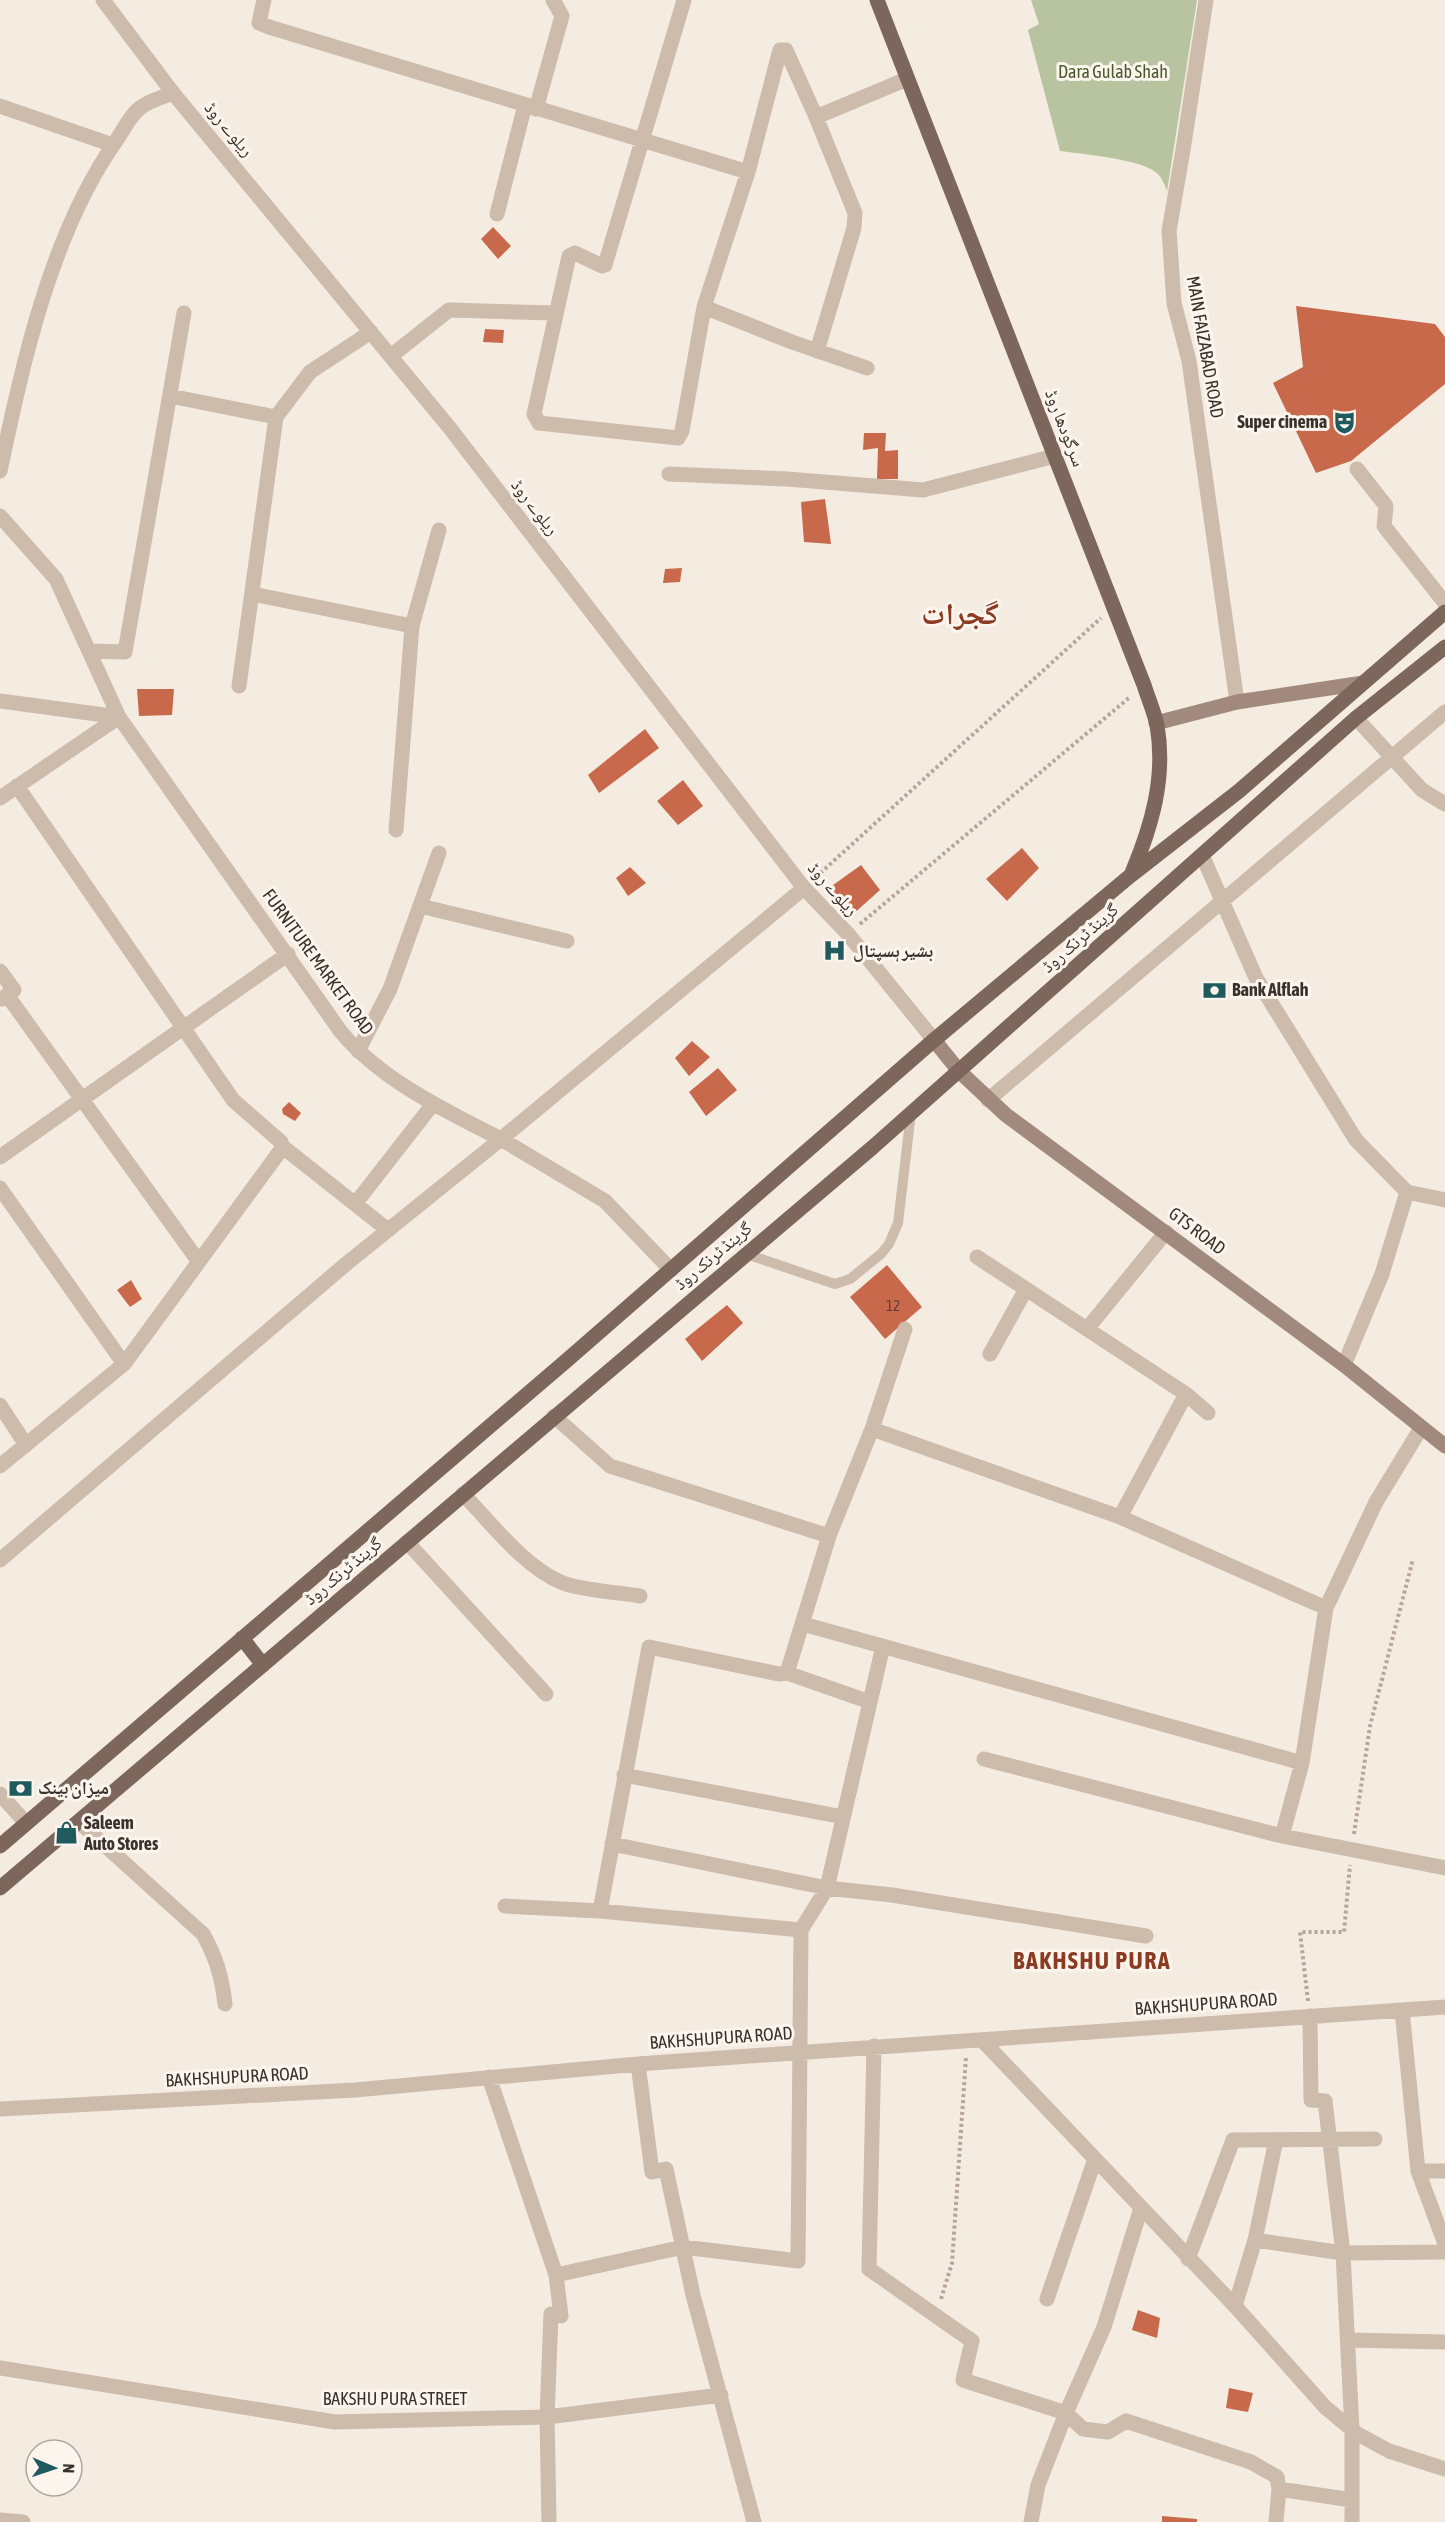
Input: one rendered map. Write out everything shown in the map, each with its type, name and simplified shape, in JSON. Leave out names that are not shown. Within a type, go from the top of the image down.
[{"type":"main road","name":"سرگودھا روڈ","points":[[877,0],[1144,685],[1156,723],[1160,777],[1148,836],[1130,876]]},
{"type":"main road","name":"گرینڈ ٹرنک روڈ","points":[[0,1846],[671,1270],[934,1040],[1130,876],[1239,791],[1445,612]]},
{"type":"main road","name":"گرینڈ ٹرنک روڈ","points":[[0,1887],[911,1113],[1356,718],[1445,647]]},
{"type":"main road","points":[[1156,723],[1238,702],[1363,683]]},
{"type":"main road","name":"GTS ROAD","points":[[934,1040],[959,1071],[988,1100],[1344,1365],[1445,1446]]},
{"type":"main road","points":[[242,1638],[263,1665]]},
{"type":"street","name":"ریلوے روڈ","points":[[103,0],[173,93],[449,427],[804,888],[848,934],[934,1040]]},
{"type":"street","points":[[264,0],[259,23],[269,27],[748,172]]},
{"type":"street","points":[[497,214],[530,107],[562,16],[553,0]]},
{"type":"street","points":[[684,0],[605,265],[602,266],[571,253],[555,313],[534,414],[539,423],[678,438],[682,431],[704,307],[748,172],[780,50],[786,50],[855,213],[855,220],[817,351]]},
{"type":"street","name":"MAIN FAIZABAD ROAD","points":[[1206,0],[1184,150],[1169,231],[1174,303],[1189,361],[1238,702]]},
{"type":"street","points":[[816,117],[907,79]]},
{"type":"street","points":[[0,471],[31,332],[88,184],[140,107],[173,93]]},
{"type":"street","points":[[0,106],[113,145]]},
{"type":"street","points":[[704,307],[867,368]]},
{"type":"street","points":[[390,356],[449,309],[555,313]]},
{"type":"street","points":[[89,651],[125,652],[184,313]]},
{"type":"street","points":[[239,686],[276,417],[310,372],[371,332]]},
{"type":"street","points":[[170,396],[276,417]]},
{"type":"street","points":[[669,474],[787,479],[923,490],[1055,456]]},
{"type":"street","points":[[1357,469],[1386,506],[1384,526],[1445,603]]},
{"type":"street","name":"FURNITURE MARKET ROAD","points":[[0,516],[56,579],[119,717],[341,1032],[358,1051],[433,1104],[501,1139],[605,1201],[671,1270]]},
{"type":"street","points":[[396,830],[412,626],[439,530]]},
{"type":"street","points":[[252,594],[412,626]]},
{"type":"street","points":[[0,701],[119,717]]},
{"type":"street","points":[[988,1100],[1445,712]]},
{"type":"street","points":[[0,798],[119,717]]},
{"type":"street","points":[[1356,718],[1422,790],[1445,804]]},
{"type":"street","points":[[17,786],[233,1100],[283,1147],[388,1230]]},
{"type":"street","points":[[358,1051],[390,989],[439,853]]},
{"type":"street","points":[[1202,855],[1256,978],[1356,1140],[1407,1192],[1445,1200]]},
{"type":"street","points":[[0,1560],[388,1230],[804,888]]},
{"type":"street","points":[[420,906],[567,941]]},
{"type":"street","points":[[0,1157],[288,954]]},
{"type":"street","points":[[0,970],[13,988],[12,993],[4,998],[82,1099],[199,1262]]},
{"type":"street","points":[[355,1204],[433,1104]]},
{"type":"street","points":[[0,1466],[124,1364],[283,1147]]},
{"type":"street","points":[[0,1188],[124,1364]]},
{"type":"street","points":[[1344,1365],[1382,1274],[1407,1192]]},
{"type":"street","points":[[1088,1329],[1166,1232]]},
{"type":"street","points":[[977,1257],[1186,1394],[1208,1413]]},
{"type":"street","points":[[990,1354],[1026,1289]]},
{"type":"street","points":[[787,1673],[829,1536],[872,1429],[904,1329]]},
{"type":"street","points":[[1120,1517],[1186,1394]]},
{"type":"street","points":[[0,1405],[26,1444]]},
{"type":"street","points":[[554,1416],[610,1466],[829,1536]]},
{"type":"street","points":[[1282,1836],[1302,1763],[1326,1608],[1376,1502],[1421,1428]]},
{"type":"street","points":[[872,1429],[1120,1517],[1326,1608]]},
{"type":"street","points":[[463,1494],[530,1563],[545,1574],[565,1584],[640,1596]]},
{"type":"street","points":[[407,1542],[546,1694]]},
{"type":"street","points":[[803,1624],[1302,1763]]},
{"type":"street","points":[[556,2275],[682,2247],[798,2261],[801,1930],[827,1888],[882,1646]]},
{"type":"street","points":[[600,1911],[649,1647],[779,1674],[787,1673],[870,1702]]},
{"type":"street","points":[[984,1759],[1282,1836],[1445,1868]]},
{"type":"street","points":[[624,1775],[843,1817]]},
{"type":"street","points":[[0,1794],[26,1823]]},
{"type":"street","points":[[79,1822],[203,1934],[215,1956],[222,1977],[225,2004]]},
{"type":"street","points":[[612,1844],[827,1888],[891,1895],[1146,1936]]},
{"type":"street","points":[[505,1906],[600,1911],[801,1930]]},
{"type":"street","name":"BAKHSHUPURA ROAD","points":[[0,2109],[355,2090],[801,2051],[974,2041],[1445,2007]]},
{"type":"street","points":[[1402,2010],[1418,2171],[1445,2244]]},
{"type":"street","points":[[1310,2016],[1311,2100],[1325,2101],[1343,2253],[1352,2429],[1352,2522]]},
{"type":"street","points":[[974,2041],[1095,2159],[1234,2306],[1299,2381],[1325,2407],[1352,2429],[1389,2451],[1445,2469]]},
{"type":"street","points":[[874,2046],[869,2269],[972,2341],[963,2380],[1066,2413],[1083,2429],[1108,2432],[1126,2421],[1251,2462],[1277,2477],[1279,2489],[1276,2522]]},
{"type":"street","points":[[638,2064],[652,2172],[666,2169],[693,2295],[754,2522]]},
{"type":"street","points":[[489,2077],[556,2275],[561,2316],[551,2314],[547,2417],[549,2522]]},
{"type":"street","points":[[1234,2306],[1255,2240],[1276,2139]]},
{"type":"street","points":[[1188,2259],[1233,2140],[1376,2139]]},
{"type":"street","points":[[1047,2299],[1095,2159]]},
{"type":"street","points":[[1418,2171],[1445,2171]]},
{"type":"street","points":[[1031,2522],[1038,2485],[1066,2413],[1104,2327],[1141,2208]]},
{"type":"street","points":[[1255,2240],[1343,2253],[1445,2253]]},
{"type":"street","points":[[1348,2340],[1445,2342]]},
{"type":"street","name":"BAKSHU PURA STREET","points":[[0,2368],[335,2422],[547,2417],[721,2395]]},
{"type":"street","points":[[1279,2489],[1352,2500]]},
{"type":"street","points":[[0,2520],[23,2522]]},
{"type":"lane","points":[[746,1254],[835,1284],[850,1279],[881,1254],[889,1244],[898,1223],[911,1113]]},
{"type":"path","points":[[804,888],[1113,606]]},
{"type":"path","points":[[848,934],[1144,685]]},
{"type":"path","points":[[1310,2016],[1300,1932],[1344,1932],[1352,1850],[1370,1726],[1413,1559]]},
{"type":"path","points":[[935,2316],[952,2263],[974,2041]]},
{"type":"green space","name":"Dara Gulab Shah","points":[[1031,0],[1197,0],[1167,191],[1158,174],[1139,164],[1060,151],[1028,30],[1039,24]]},
{"type":"building","points":[[493,227],[511,246],[498,259],[481,239]]},
{"type":"building","name":"Super cinema","points":[[1296,306],[1435,324],[1445,337],[1445,384],[1351,461],[1316,473],[1273,383],[1303,367]]},
{"type":"building","points":[[485,329],[504,330],[503,343],[483,342]]},
{"type":"building","points":[[864,433],[886,433],[885,451],[898,450],[898,479],[877,479],[878,448],[863,450]]},
{"type":"building","points":[[825,499],[831,544],[804,542],[801,502]]},
{"type":"building","points":[[682,568],[680,582],[663,583],[665,569]]},
{"type":"building","points":[[137,689],[174,689],[172,715],[139,716]]},
{"type":"building","points":[[645,729],[659,748],[599,793],[588,775]]},
{"type":"building","points":[[683,780],[703,806],[678,825],[657,801]]},
{"type":"building","points":[[1022,848],[1039,868],[1007,901],[986,879]]},
{"type":"building","points":[[861,865],[880,890],[851,916],[829,888]]},
{"type":"building","points":[[630,867],[646,883],[628,896],[616,878]]},
{"type":"building","points":[[692,1041],[710,1057],[689,1076],[675,1058]]},
{"type":"building","points":[[718,1068],[737,1090],[706,1116],[689,1092]]},
{"type":"building","points":[[289,1102],[301,1113],[295,1121],[283,1114],[282,1109]]},
{"type":"building","points":[[887,1265],[922,1307],[885,1339],[850,1297]]},
{"type":"building","points":[[131,1280],[142,1299],[130,1307],[117,1290]]},
{"type":"building","points":[[727,1305],[743,1323],[702,1361],[685,1339]]},
{"type":"building","points":[[1138,2310],[1160,2318],[1157,2338],[1132,2330]]},
{"type":"building","points":[[1229,2388],[1253,2393],[1248,2412],[1226,2408]]},
{"type":"building","points":[[1162,2516],[1197,2519],[1197,2522],[1162,2522]]},
{"type":"place","name":"Super cinema","points":[[1345,422]]},
{"type":"place","name":"بشیر ہسپتال","points":[[835,951]]},
{"type":"place","name":"Bank Alflah","points":[[1214,990]]},
{"type":"place","name":"میزان بینک","points":[[20,1788]]},
{"type":"place","name":"Saleem Auto Stores","points":[[66,1833]]},
{"type":"district","name":"گجرات","points":[[960,614]]},
{"type":"district","name":"BAKHSHU PURA","points":[[1092,1961]]}]
